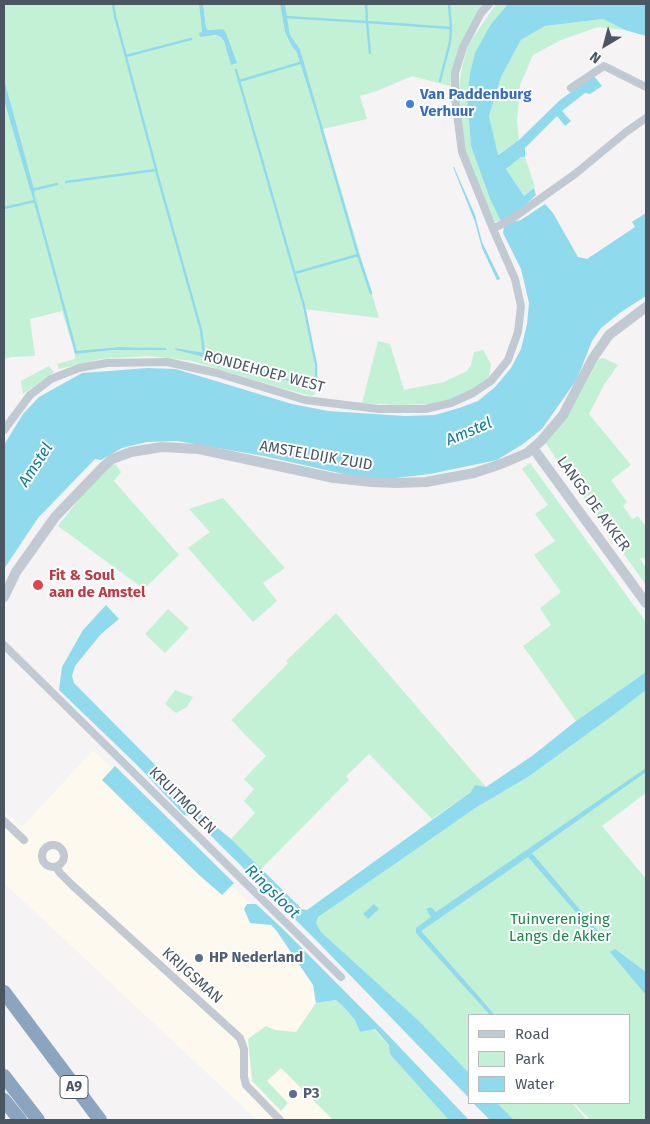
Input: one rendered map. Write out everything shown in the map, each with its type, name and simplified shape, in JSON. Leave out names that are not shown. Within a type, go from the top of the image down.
[{"type":"highway","name":"A9","points":[[4,992],[100,1120]]},
{"type":"highway","points":[[4,1076],[38,1120]]},
{"type":"highway","points":[[4,1100],[20,1120]]},
{"type":"street","name":"RONDEHOEP WEST","points":[[4,430],[30,396],[51,379],[78,368],[107,363],[167,362],[217,373],[305,400],[379,409],[425,409],[452,403],[473,394],[491,381],[508,360],[518,332],[521,306],[515,279],[492,229],[462,152],[455,98],[455,73],[462,47],[481,13],[489,4]]},
{"type":"street","points":[[571,88],[604,66],[646,86]]},
{"type":"street","points":[[492,229],[513,218],[575,174],[646,118]]},
{"type":"street","name":"AMSTELDIJK ZUID","points":[[4,597],[16,572],[55,517],[112,459],[130,452],[162,447],[199,449],[334,478],[395,483],[426,482],[474,473],[527,453],[541,441],[563,415],[593,358],[609,335],[646,307]]},
{"type":"street","name":"LANGS DE AKKER","points":[[533,448],[646,603]]},
{"type":"street","name":"KRUITMOLEN","points":[[4,645],[341,977]]},
{"type":"street","points":[[4,821],[24,840]]},
{"type":"street","name":"KRIJGSMAN","points":[[56,866],[72,885],[240,1038],[244,1049],[244,1077],[246,1084],[280,1120]]},
{"type":"shaded area","points":[[93,750],[337,988],[463,1120],[257,1120],[4,883],[4,811],[22,827]]},
{"type":"green space","points":[[4,4],[199,4],[202,33],[221,37],[232,65],[223,29],[208,30],[203,4],[280,4],[285,32],[297,53],[320,127],[322,128],[300,49],[290,35],[285,4],[487,4],[462,45],[452,69],[450,86],[412,76],[360,96],[367,119],[323,129],[379,318],[303,309],[314,357],[315,385],[294,381],[206,353],[175,348],[246,370],[315,388],[315,394],[311,396],[192,361],[148,356],[101,359],[59,369],[57,364],[75,359],[75,354],[114,350],[166,350],[119,347],[74,351],[62,311],[30,319],[35,356],[4,359],[4,100],[30,190],[34,192],[4,79]]},
{"type":"green space","points":[[496,4],[508,4],[491,24],[470,73],[467,98],[471,146],[490,199],[501,220],[495,222],[477,185],[466,153],[458,95],[462,67],[468,45]]},
{"type":"green space","points":[[603,19],[625,30],[598,27],[561,40],[533,55],[520,85],[517,122],[519,140],[497,155],[489,116],[501,77],[521,40],[545,26]]},
{"type":"green space","points":[[521,157],[525,157],[535,187],[524,196],[506,169]]},
{"type":"green space","points":[[378,341],[390,344],[404,390],[444,382],[467,371],[471,365],[474,352],[483,350],[491,364],[489,377],[477,388],[456,398],[430,404],[362,403]]},
{"type":"green space","points":[[603,358],[618,365],[604,385],[589,414],[631,465],[611,480],[627,502],[623,506],[632,519],[638,516],[646,527],[646,561],[643,557],[640,559],[646,568],[646,585],[545,442],[570,411],[597,362]]},
{"type":"green space","points":[[49,366],[54,372],[23,394],[21,381]]},
{"type":"green space","points":[[530,463],[646,622],[646,672],[576,721],[523,646],[551,625],[540,608],[561,592],[534,555],[555,541],[535,514],[548,505],[522,469]]},
{"type":"green space","points":[[115,464],[121,472],[114,481],[179,555],[144,589],[58,526],[89,486]]},
{"type":"green space","points":[[223,498],[285,568],[263,583],[277,601],[253,622],[188,548],[210,532],[189,509]]},
{"type":"green space","points":[[168,609],[189,628],[165,653],[145,634]]},
{"type":"green space","points":[[336,613],[486,787],[471,792],[432,819],[369,754],[346,776],[349,780],[261,869],[231,839],[255,813],[244,801],[254,789],[244,779],[266,756],[231,720],[288,663],[286,661]]},
{"type":"green space","points":[[175,690],[193,697],[187,707],[176,713],[165,704]]},
{"type":"green space","name":"Tuinvereniging Langs de Akker","points":[[646,690],[646,793],[602,826],[646,879],[646,1120],[590,1120],[575,1104],[630,1104],[630,1014],[494,1014],[460,977],[491,1014],[468,1014],[468,1072],[418,1020],[321,932],[316,923],[318,917],[323,912],[477,807],[528,777]]},
{"type":"green space","points":[[336,1000],[355,1020],[360,1032],[374,1029],[389,1045],[417,1083],[450,1120],[333,1120],[281,1068],[267,1081],[288,1103],[281,1111],[252,1081],[248,1039],[266,1026],[275,1030],[296,1032],[316,1003]]},
{"type":"green space","points":[[498,1104],[573,1104],[587,1120],[514,1120]]},
{"type":"water","points":[[199,4],[203,4],[208,30],[223,29],[226,33],[237,63],[231,65],[221,37],[215,35],[200,37],[199,33],[202,32]]},
{"type":"water","points":[[280,4],[285,4],[290,35],[300,49],[323,129],[320,127],[297,53],[285,32]]},
{"type":"water","name":"Amstel","points":[[508,4],[646,4],[646,36],[625,30],[603,19],[545,26],[521,40],[501,77],[489,116],[498,155],[519,140],[560,100],[594,76],[602,86],[590,94],[585,93],[562,111],[571,121],[565,126],[557,116],[525,148],[525,157],[521,157],[506,169],[524,196],[534,188],[536,195],[522,208],[513,222],[521,220],[545,204],[553,213],[578,257],[587,259],[635,227],[632,222],[646,213],[646,296],[601,328],[592,341],[577,379],[542,429],[523,444],[497,460],[430,474],[387,479],[352,476],[264,456],[177,441],[147,442],[122,448],[101,460],[95,459],[38,518],[4,569],[4,445],[23,414],[39,397],[82,373],[148,368],[176,369],[292,404],[328,411],[405,416],[435,415],[459,408],[478,401],[495,387],[511,368],[521,349],[527,324],[529,303],[521,269],[503,233],[504,227],[490,199],[471,146],[467,98],[475,53],[491,24]]},
{"type":"water","points":[[4,79],[35,193],[30,190],[4,100]]},
{"type":"water","points":[[453,167],[475,215],[482,242],[500,279],[497,280],[482,248],[475,222]]},
{"type":"water","points":[[119,347],[166,348],[166,350],[114,350],[75,354],[74,351]]},
{"type":"water","points":[[175,348],[206,353],[294,381],[315,385],[315,388],[176,350]]},
{"type":"water","name":"Ringsloot","points":[[106,605],[119,619],[101,634],[75,666],[72,676],[74,683],[177,787],[197,811],[231,839],[302,909],[307,910],[471,792],[475,785],[486,787],[532,756],[576,721],[646,672],[646,690],[612,716],[528,777],[477,807],[318,917],[316,923],[321,932],[418,1020],[468,1072],[468,1097],[315,939],[191,816],[184,815],[137,765],[59,690],[62,667],[83,630]]},
{"type":"water","points":[[115,766],[234,883],[222,895],[102,780]]},
{"type":"water","points":[[646,768],[646,772],[532,853],[603,937],[600,940],[528,857],[421,931],[494,1014],[489,1014],[416,933],[416,928],[431,917],[426,909],[431,907],[436,912]]},
{"type":"water","points":[[247,904],[256,904],[282,928],[469,1120],[448,1119],[390,1054],[389,1045],[375,1029],[360,1032],[355,1020],[336,1000],[316,1003],[313,985],[276,930],[271,925],[250,923],[244,909]]},
{"type":"water","points":[[374,904],[379,909],[368,919],[363,914]]},
{"type":"water","points":[[615,949],[646,972],[646,995],[610,952]]},
{"type":"water","points":[[474,1104],[498,1104],[514,1120],[490,1120]]},
{"type":"waterway","points":[[113,4],[156,169]]},
{"type":"waterway","points":[[285,17],[367,22],[366,4]]},
{"type":"waterway","points":[[370,53],[367,22],[451,28],[449,4]]},
{"type":"waterway","points":[[440,81],[450,42],[451,28]]},
{"type":"waterway","points":[[126,56],[191,39]]},
{"type":"waterway","points":[[239,81],[300,63]]},
{"type":"waterway","points":[[236,70],[304,306],[316,365],[316,379]]},
{"type":"waterway","points":[[321,127],[358,255]]},
{"type":"waterway","points":[[66,182],[156,170],[201,330],[204,354]]},
{"type":"waterway","points":[[57,184],[32,190],[76,352]]},
{"type":"waterway","points":[[4,208],[35,201]]},
{"type":"waterway","points":[[295,273],[358,255],[371,293]]},
{"type":"place","name":"Van Paddenburg Verhuur","points":[[410,104]]},
{"type":"place","name":"Fit & Soul aan de Amstel","points":[[38,585]]},
{"type":"place","name":"HP Nederland","points":[[199,958]]},
{"type":"place","name":"P3","points":[[293,1094]]}]
